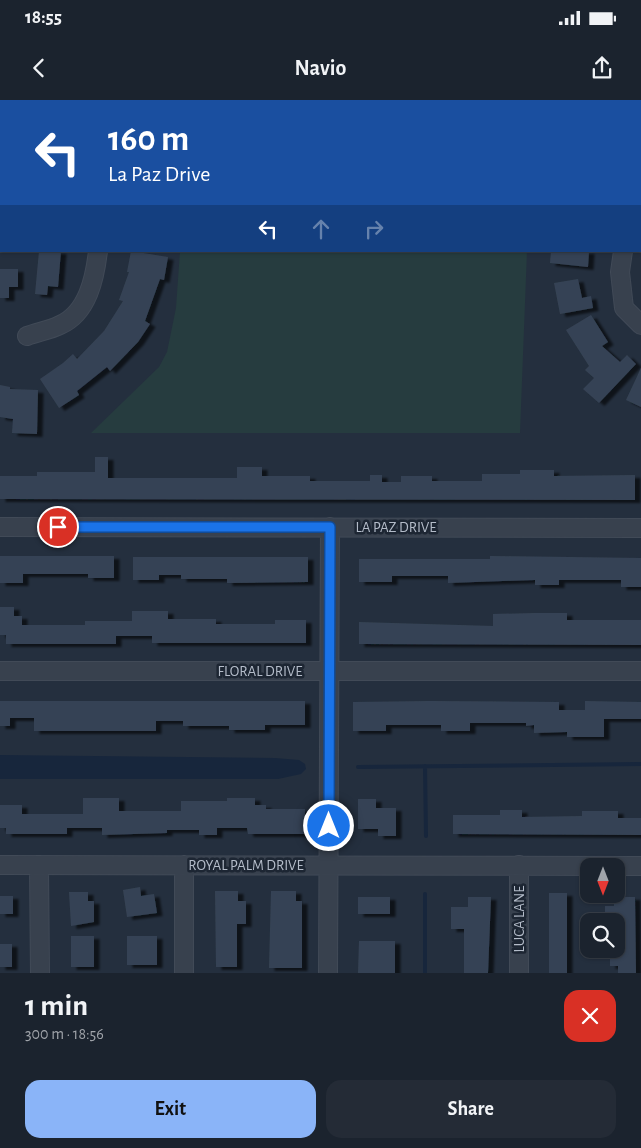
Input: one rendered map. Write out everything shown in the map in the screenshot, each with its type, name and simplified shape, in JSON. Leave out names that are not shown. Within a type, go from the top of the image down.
[{"type":"street","points":[[27,336],[62,325],[75,314],[83,304],[92,283],[98,252]]},
{"type":"street","points":[[623,252],[620,272],[624,308],[641,325]]},
{"type":"street","name":"LA PAZ DRIVE","points":[[0,526],[641,528]]},
{"type":"street","points":[[328,973],[330,527]]},
{"type":"street","name":"FLORAL DRIVE","points":[[0,671],[641,671]]},
{"type":"street","name":"ROYAL PALM DRIVE","points":[[0,865],[641,866]]},
{"type":"street","points":[[39,865],[40,973]]},
{"type":"street","points":[[184,865],[184,973]]},
{"type":"street","name":"LUCA LANE","points":[[519,865],[519,973]]},
{"type":"green space","points":[[180,252],[527,252],[520,433],[91,433],[159,367],[167,352],[176,308]]},
{"type":"water","points":[[0,755],[275,758],[299,760],[305,764],[306,769],[301,774],[278,779],[0,779]]},
{"type":"building","points":[[39,252],[61,252],[58,287],[48,286],[47,295],[35,294]]},
{"type":"building","points":[[131,252],[168,257],[164,280],[160,279],[145,321],[150,324],[138,342],[110,371],[107,367],[77,391],[79,395],[59,408],[40,379],[73,354],[77,359],[104,331],[123,301],[119,300],[129,272],[127,272]]},
{"type":"building","points":[[551,252],[589,252],[588,267],[550,263]]},
{"type":"building","points":[[0,269],[18,269],[18,287],[9,287],[9,298],[0,298]]},
{"type":"building","points":[[578,279],[582,298],[591,296],[593,308],[560,314],[554,283]]},
{"type":"building","points":[[591,315],[608,342],[602,346],[620,362],[627,355],[636,364],[599,403],[583,389],[594,378],[585,370],[589,366],[566,330]]},
{"type":"building","points":[[641,368],[641,407],[626,400]]},
{"type":"building","points":[[0,385],[10,387],[10,389],[38,390],[37,434],[12,433],[13,419],[0,417]]},
{"type":"building","points":[[95,457],[108,457],[108,478],[237,478],[237,467],[262,467],[262,476],[310,476],[310,481],[370,481],[370,475],[382,475],[382,482],[401,482],[401,476],[432,476],[432,481],[482,481],[482,474],[520,474],[520,470],[554,470],[554,476],[635,475],[635,500],[0,499],[0,476],[37,476],[37,472],[95,472]]},
{"type":"building","points":[[0,556],[114,556],[114,578],[88,578],[88,574],[23,574],[23,583],[0,583]]},
{"type":"building","points":[[490,556],[641,558],[641,587],[621,587],[621,580],[559,580],[559,585],[535,585],[535,580],[448,583],[448,576],[392,576],[392,582],[359,582],[359,559],[490,559]]},
{"type":"building","points":[[133,557],[308,557],[308,582],[227,583],[227,579],[181,579],[181,575],[159,575],[159,580],[133,580]]},
{"type":"building","points":[[0,607],[14,607],[14,616],[22,616],[22,625],[85,625],[85,621],[132,621],[132,611],[168,611],[168,619],[216,619],[216,624],[275,624],[275,620],[306,620],[306,643],[152,643],[152,636],[116,636],[116,644],[6,644],[6,635],[0,635]]},
{"type":"building","points":[[567,613],[567,620],[641,620],[641,645],[359,644],[359,622],[493,626],[493,614]]},
{"type":"building","points":[[0,701],[305,701],[305,725],[265,725],[265,730],[229,730],[229,726],[183,726],[183,721],[156,721],[156,731],[34,731],[34,718],[10,718],[10,726],[0,726]]},
{"type":"building","points":[[585,701],[641,702],[641,719],[604,719],[604,737],[567,737],[567,732],[534,733],[534,725],[526,726],[526,723],[470,723],[470,731],[441,731],[441,725],[386,725],[386,731],[353,731],[353,702],[559,702],[559,710],[585,710]]},
{"type":"building","points":[[83,798],[119,798],[119,811],[181,811],[181,801],[227,801],[227,798],[255,798],[255,805],[266,805],[266,809],[305,809],[305,834],[248,834],[247,828],[217,828],[217,835],[199,835],[199,830],[167,830],[167,833],[102,835],[102,828],[67,828],[67,834],[6,834],[6,828],[0,828],[0,805],[22,805],[22,814],[83,814]]},
{"type":"building","points":[[358,799],[376,799],[376,808],[396,808],[396,836],[378,836],[378,829],[358,829]]},
{"type":"building","points":[[500,810],[522,810],[522,817],[582,816],[582,811],[618,811],[618,818],[641,818],[641,835],[453,834],[453,815],[500,815]]},
{"type":"building","points":[[140,887],[141,896],[154,894],[157,913],[127,917],[123,890]]},
{"type":"building","points":[[215,891],[238,891],[238,901],[246,901],[246,924],[237,924],[237,967],[216,967]]},
{"type":"building","points":[[271,891],[296,891],[296,901],[302,901],[302,968],[269,968]]},
{"type":"building","points":[[69,892],[88,892],[88,901],[94,901],[94,922],[71,926]]},
{"type":"building","points":[[549,893],[567,893],[567,973],[549,973]]},
{"type":"building","points":[[0,896],[13,896],[13,914],[0,914]]},
{"type":"building","points":[[358,897],[390,897],[390,914],[358,914]]},
{"type":"building","points":[[468,897],[491,897],[488,973],[464,973],[464,929],[451,929],[451,907],[468,907]]},
{"type":"building","points":[[625,897],[635,897],[636,973],[618,973],[618,966],[610,966],[610,958],[625,958],[625,913],[605,913],[605,906],[614,906],[614,903],[625,903]]},
{"type":"building","points":[[71,936],[94,936],[94,967],[71,967]]},
{"type":"building","points":[[127,936],[157,936],[157,965],[127,965]]},
{"type":"building","points":[[359,941],[395,941],[395,973],[358,973]]},
{"type":"building","points":[[0,944],[12,944],[12,967],[0,967]]},
{"type":"waterway","points":[[358,767],[641,764]]},
{"type":"waterway","points":[[425,766],[426,836]]},
{"type":"waterway","points":[[425,894],[425,973]]},
{"type":"route","points":[[58,527],[330,527],[329,826]]}]
